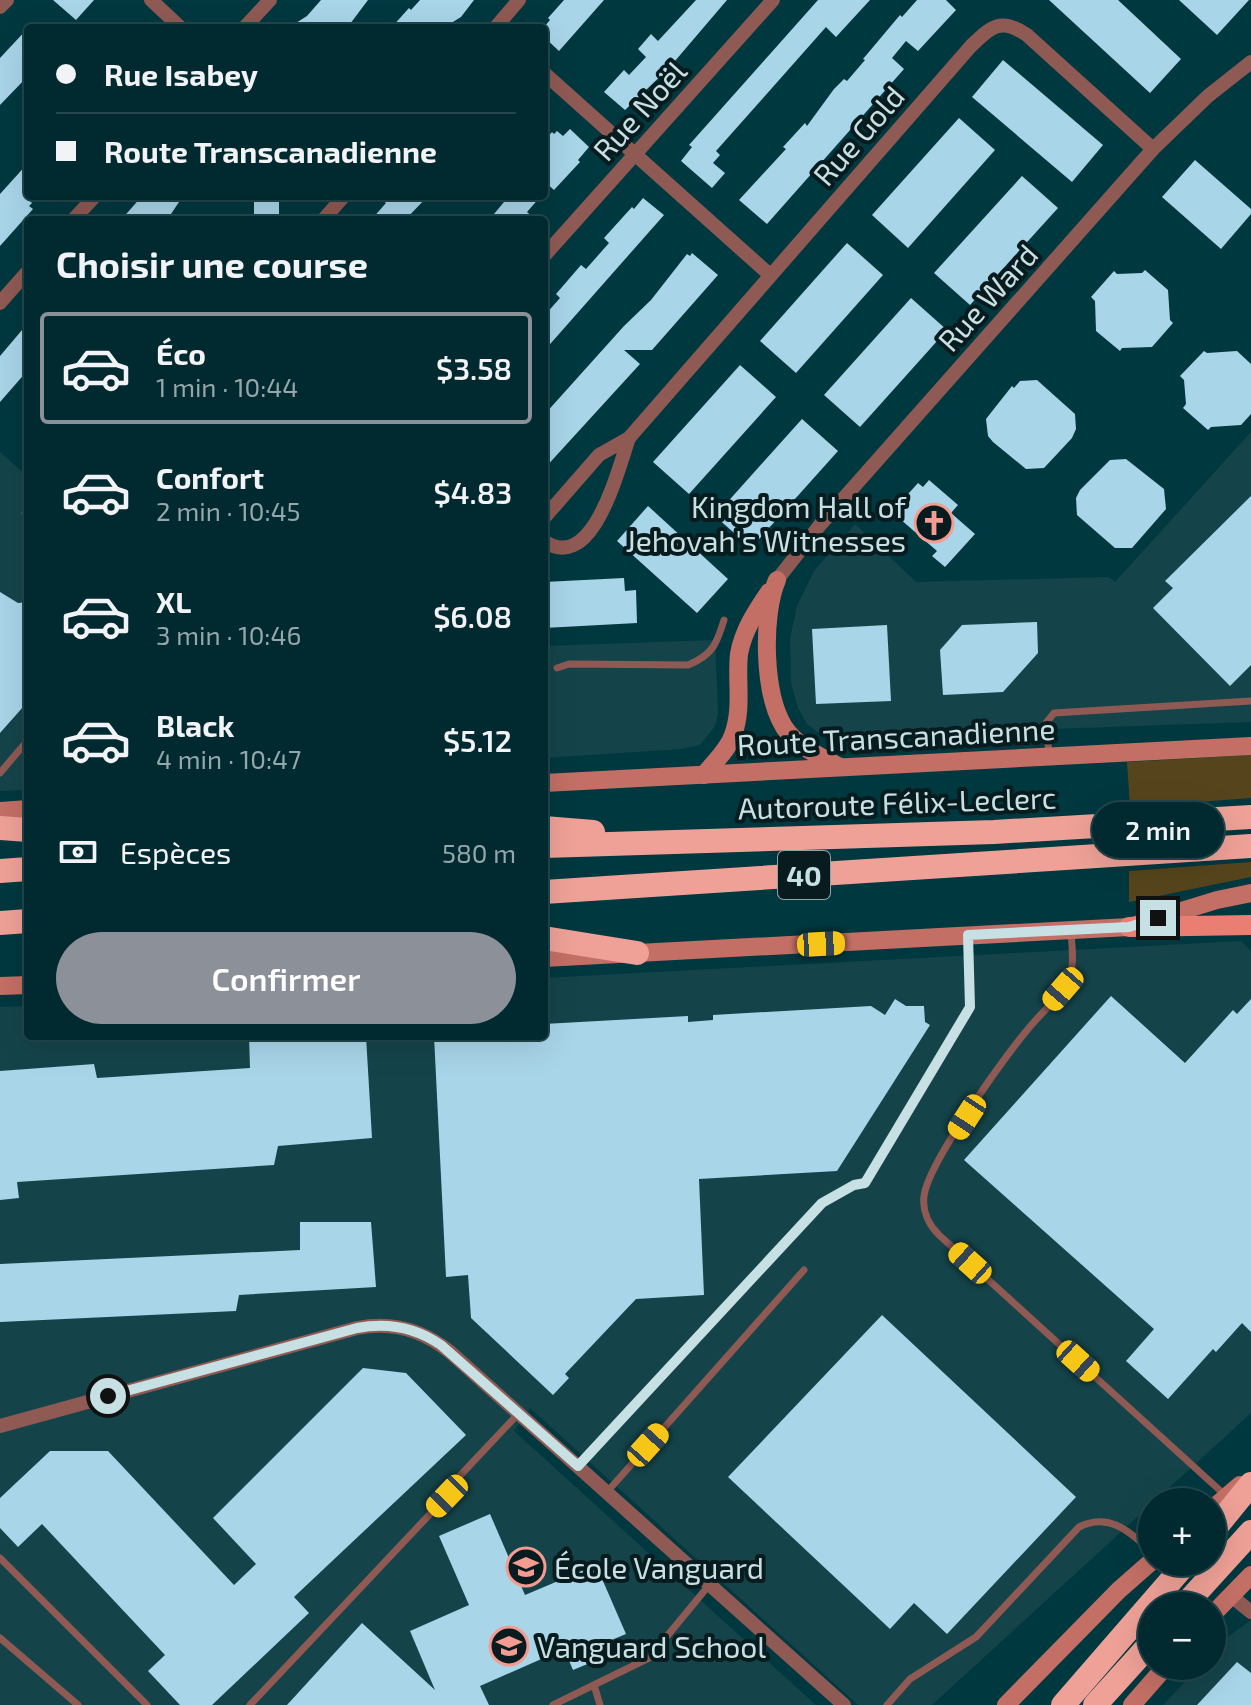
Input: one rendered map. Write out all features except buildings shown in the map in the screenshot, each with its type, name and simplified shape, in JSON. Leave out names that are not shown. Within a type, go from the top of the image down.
[{"type":"highway","name":"Autoroute Félix-Leclerc","points":[[548,846],[1048,829],[1251,817]]},
{"type":"highway","points":[[0,828],[24,830]]},
{"type":"highway","points":[[548,828],[679,841]]},
{"type":"highway","name":"40","points":[[548,892],[1251,846]]},
{"type":"highway","points":[[0,871],[24,869]]},
{"type":"highway","points":[[0,923],[24,921]]},
{"type":"highway","points":[[0,929],[24,930]]},
{"type":"highway","points":[[548,939],[637,953]]},
{"type":"highway","points":[[1226,1515],[1251,1484]]},
{"type":"highway","points":[[1197,1592],[1251,1532]]},
{"type":"highway","points":[[1063,1705],[1175,1576]]},
{"type":"highway","points":[[1095,1705],[1138,1657]]},
{"type":"main road","points":[[777,580],[769,604],[767,636],[775,705],[785,728],[799,744],[840,767]]},
{"type":"main road","points":[[704,775],[729,744],[733,734],[738,708],[738,667],[742,641],[753,616],[777,580]]},
{"type":"main road","name":"Route Transcanadienne","points":[[548,783],[1251,746]]},
{"type":"main road","points":[[0,811],[24,809]]},
{"type":"main road","points":[[1129,927],[1251,893]]},
{"type":"main road","points":[[548,958],[1129,927],[1251,925]]},
{"type":"main road","points":[[0,986],[24,985]]},
{"type":"main road","points":[[1227,1496],[1251,1475]]},
{"type":"main road","points":[[1006,1705],[1138,1573]]},
{"type":"main road","points":[[1226,1599],[1251,1575]]},
{"type":"main road","points":[[1132,1705],[1154,1680]]},
{"type":"street","points":[[0,7],[7,0]]},
{"type":"street","points":[[151,0],[177,24]]},
{"type":"street","points":[[248,24],[270,0]]},
{"type":"street","points":[[498,24],[519,0]]},
{"type":"street","name":"Rue Noël","points":[[548,252],[773,0]]},
{"type":"street","name":"Rue Gold","points":[[548,513],[599,455],[629,438],[971,46],[989,30],[1008,24],[1027,35],[1153,149]]},
{"type":"street","name":"Rue Ward","points":[[777,580],[811,534],[1153,149],[1200,103],[1251,62]]},
{"type":"street","points":[[548,77],[770,275]]},
{"type":"street","points":[[77,216],[91,200]]},
{"type":"street","points":[[326,216],[340,200]]},
{"type":"street","points":[[1,299],[24,275]]},
{"type":"street","name":"Rue Gold","points":[[548,543],[565,550],[583,538],[604,511],[629,438]]},
{"type":"street","points":[[0,1426],[328,1336],[379,1325],[405,1328],[432,1339],[844,1705]]},
{"type":"street","points":[[1230,1595],[1251,1612]]},
{"type":"lane","points":[[557,668],[569,664],[688,665],[717,644],[724,620]]},
{"type":"lane","points":[[1049,756],[1046,723],[1054,713],[1251,701]]},
{"type":"lane","points":[[0,773],[24,745]]},
{"type":"lane","points":[[1071,930],[1072,959],[1068,981],[1014,1047],[942,1155],[926,1186],[923,1199],[925,1211],[939,1235],[1227,1496]]},
{"type":"lane","points":[[578,1466],[822,1203],[854,1185],[865,1183],[970,1007],[968,935]]},
{"type":"lane","points":[[607,1492],[804,1270]]},
{"type":"lane","points":[[250,1705],[447,1496],[455,1481],[518,1414]]},
{"type":"lane","points":[[887,1705],[910,1679],[976,1637],[1079,1527],[1097,1521],[1116,1524],[1138,1541]]},
{"type":"lane","points":[[0,1558],[147,1705]]},
{"type":"lane","points":[[553,1705],[649,1658],[710,1584]]},
{"type":"lane","points":[[0,1638],[78,1705]]},
{"type":"lane","points":[[594,1685],[600,1705]]},
{"type":"shaded area","points":[[1251,432],[1251,722],[824,737],[807,724],[798,708],[791,683],[790,638],[797,606],[814,571],[855,524],[916,582],[1109,577],[1115,582]]},
{"type":"shaded area","points":[[0,452],[24,473],[24,790],[0,791]]},
{"type":"shaded area","points":[[715,640],[718,713],[715,726],[700,745],[681,749],[548,758],[548,646]]},
{"type":"shaded area","points":[[1251,755],[1251,798],[1130,807],[1127,762]]},
{"type":"shaded area","points":[[1251,862],[1251,877],[1129,902],[1129,871]]},
{"type":"shaded area","points":[[1241,941],[1251,951],[1251,1413],[1169,1488],[1138,1488],[1138,1516],[932,1705],[858,1705],[530,1408],[514,1431],[816,1705],[0,1705],[0,1007],[24,1006],[24,1040],[548,1040],[548,978]]},
{"type":"shaded area","points":[[1251,1620],[1251,1705],[1163,1705],[1187,1680],[1226,1680],[1226,1639]]},
{"type":"place","name":"Kingdom Hall of Jehovah's Witnesses","points":[[934,523]]},
{"type":"place","name":"École Vanguard","points":[[526,1567]]},
{"type":"place","name":"Vanguard School","points":[[509,1646]]},
{"type":"route","points":[[108,1396],[357,1328],[387,1325],[423,1334],[441,1345],[578,1466],[822,1203],[854,1185],[865,1183],[970,1007],[968,935],[1129,927],[1158,918]]}]
